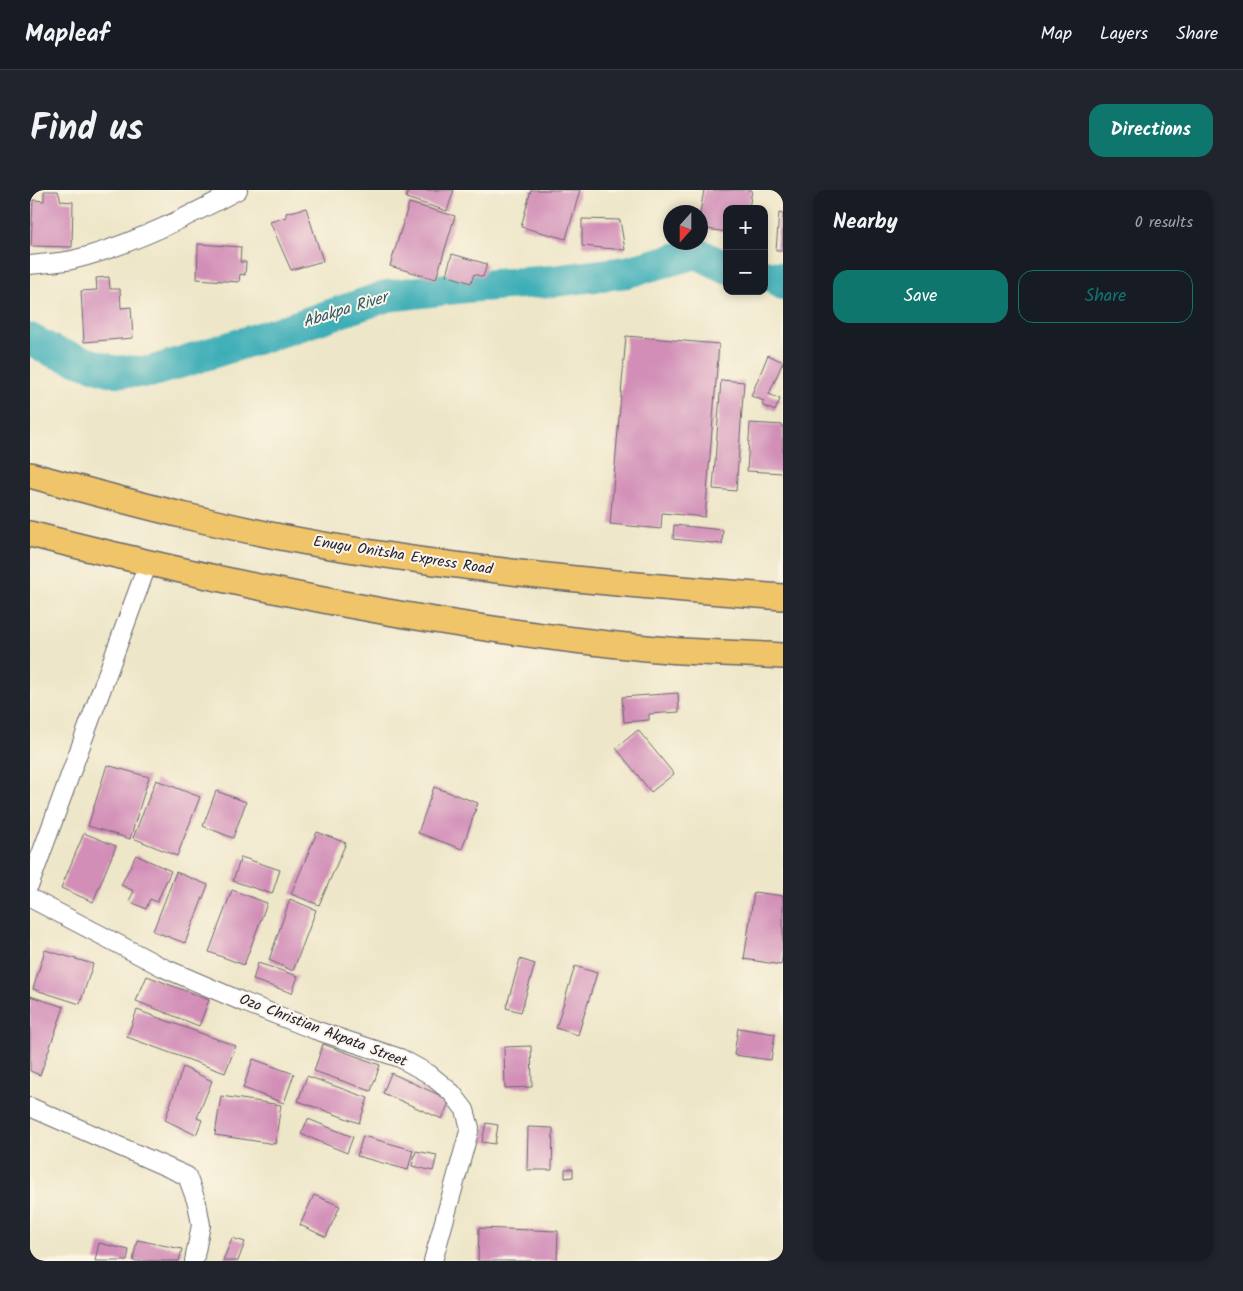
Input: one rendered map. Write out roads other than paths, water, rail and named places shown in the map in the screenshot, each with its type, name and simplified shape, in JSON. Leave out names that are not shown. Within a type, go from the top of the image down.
[{"type":"highway","name":"Enugu Onitsha Express Road","points":[[30,474],[142,505],[243,529],[346,549],[450,565],[701,591],[783,597]]},
{"type":"highway","points":[[30,534],[148,563],[267,589],[416,617],[544,636],[657,649],[783,656]]},
{"type":"street","points":[[30,265],[70,261],[107,251],[213,204],[238,190]]},
{"type":"street","points":[[30,884],[148,563]]},
{"type":"street","name":"Ozo Christian Akpata Street","points":[[30,898],[173,972],[316,1030],[400,1058],[429,1074],[452,1093],[465,1110],[470,1128],[433,1261]]},
{"type":"street","points":[[30,1107],[187,1176],[197,1203],[201,1225],[194,1261]]},
{"type":"waterway","name":"Abakpa River","points":[[30,339],[54,352],[112,371],[150,372],[387,296],[465,287],[554,281],[627,272],[697,253],[723,266]]},
{"type":"waterway","name":"Abakpa River","points":[[768,276],[775,277],[783,284]]}]
